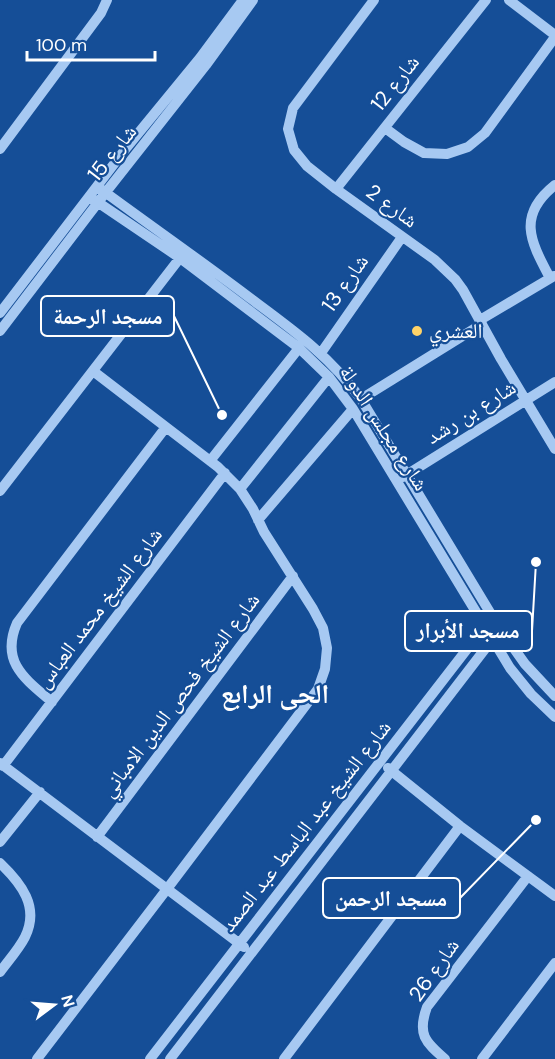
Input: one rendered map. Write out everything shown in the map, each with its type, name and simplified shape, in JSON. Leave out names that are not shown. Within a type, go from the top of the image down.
[{"type":"street","points":[[0,149],[101,13],[107,0]]},
{"type":"street","name":"شارع 15","points":[[102,190],[127,147],[200,58],[243,0]]},
{"type":"street","name":"شارع 15","points":[[0,313],[206,65],[253,0]]},
{"type":"street","name":"شارع 2","points":[[374,0],[293,108],[288,129],[294,150],[307,166],[435,260],[455,279],[555,450]]},
{"type":"street","name":"شارع 12","points":[[336,189],[486,0]]},
{"type":"street","points":[[385,128],[424,153],[447,154],[468,147],[485,133],[555,36],[509,0]]},
{"type":"street","points":[[362,399],[553,277],[535,249],[531,235],[531,220],[544,194],[555,185]]},
{"type":"street","name":"شارع مجلس الدولة","points":[[102,190],[298,343],[329,377],[353,409],[510,668],[531,694],[555,717]]},
{"type":"street","name":"شارع 15","points":[[0,331],[94,200]]},
{"type":"street","name":"شارع مجلس الدولة","points":[[94,200],[183,254]]},
{"type":"street","name":"شارع 13","points":[[321,352],[402,237]]},
{"type":"street","points":[[0,490],[183,254]]},
{"type":"street","points":[[210,461],[298,343]]},
{"type":"street","name":"شارع مجلس الدولة","points":[[298,343],[321,352],[362,399],[500,630],[525,664],[555,696]]},
{"type":"street","points":[[37,1059],[318,689],[326,669],[327,648],[323,628],[240,489],[225,473],[93,371]]},
{"type":"street","points":[[240,489],[329,377]]},
{"type":"street","name":"شارع بن رشد","points":[[396,481],[555,382]]},
{"type":"street","points":[[258,520],[353,409]]},
{"type":"street","points":[[52,702],[25,678],[17,668],[5,644],[17,623],[166,427]]},
{"type":"street","name":"شارع الشيخ محمد العباس","points":[[2,765],[225,473]]},
{"type":"street","name":"شارع الشيخ فحص الدين الامباني","points":[[98,837],[293,576]]},
{"type":"street","name":"شارع الشيخ عبد الباسط عبد الصمد","points":[[150,1059],[492,617]]},
{"type":"street","name":"شارع الشيخ عبد الباسط عبد الصمد","points":[[170,1059],[500,630]]},
{"type":"street","points":[[380,762],[460,826],[555,896]]},
{"type":"street","points":[[2,765],[252,953]]},
{"type":"street","points":[[0,842],[40,792]]},
{"type":"street","points":[[288,1058],[460,826]]},
{"type":"street","points":[[0,863],[16,878],[28,898],[30,918],[26,936],[0,972]]},
{"type":"street","name":"شارع 26","points":[[445,1059],[429,1046],[423,1034],[423,1020],[428,1007],[528,876]]},
{"type":"street","points":[[482,1059],[555,963]]},
{"type":"place","name":"العشري","points":[[417,331]]},
{"type":"place","name":"مسجد الرحمة","points":[[222,415]]},
{"type":"place","name":"مسجد الأبرار","points":[[536,562]]},
{"type":"place","name":"مسجد الرحمن","points":[[536,820]]},
{"type":"district","name":"الحى الرابع","points":[[275,693]]}]
